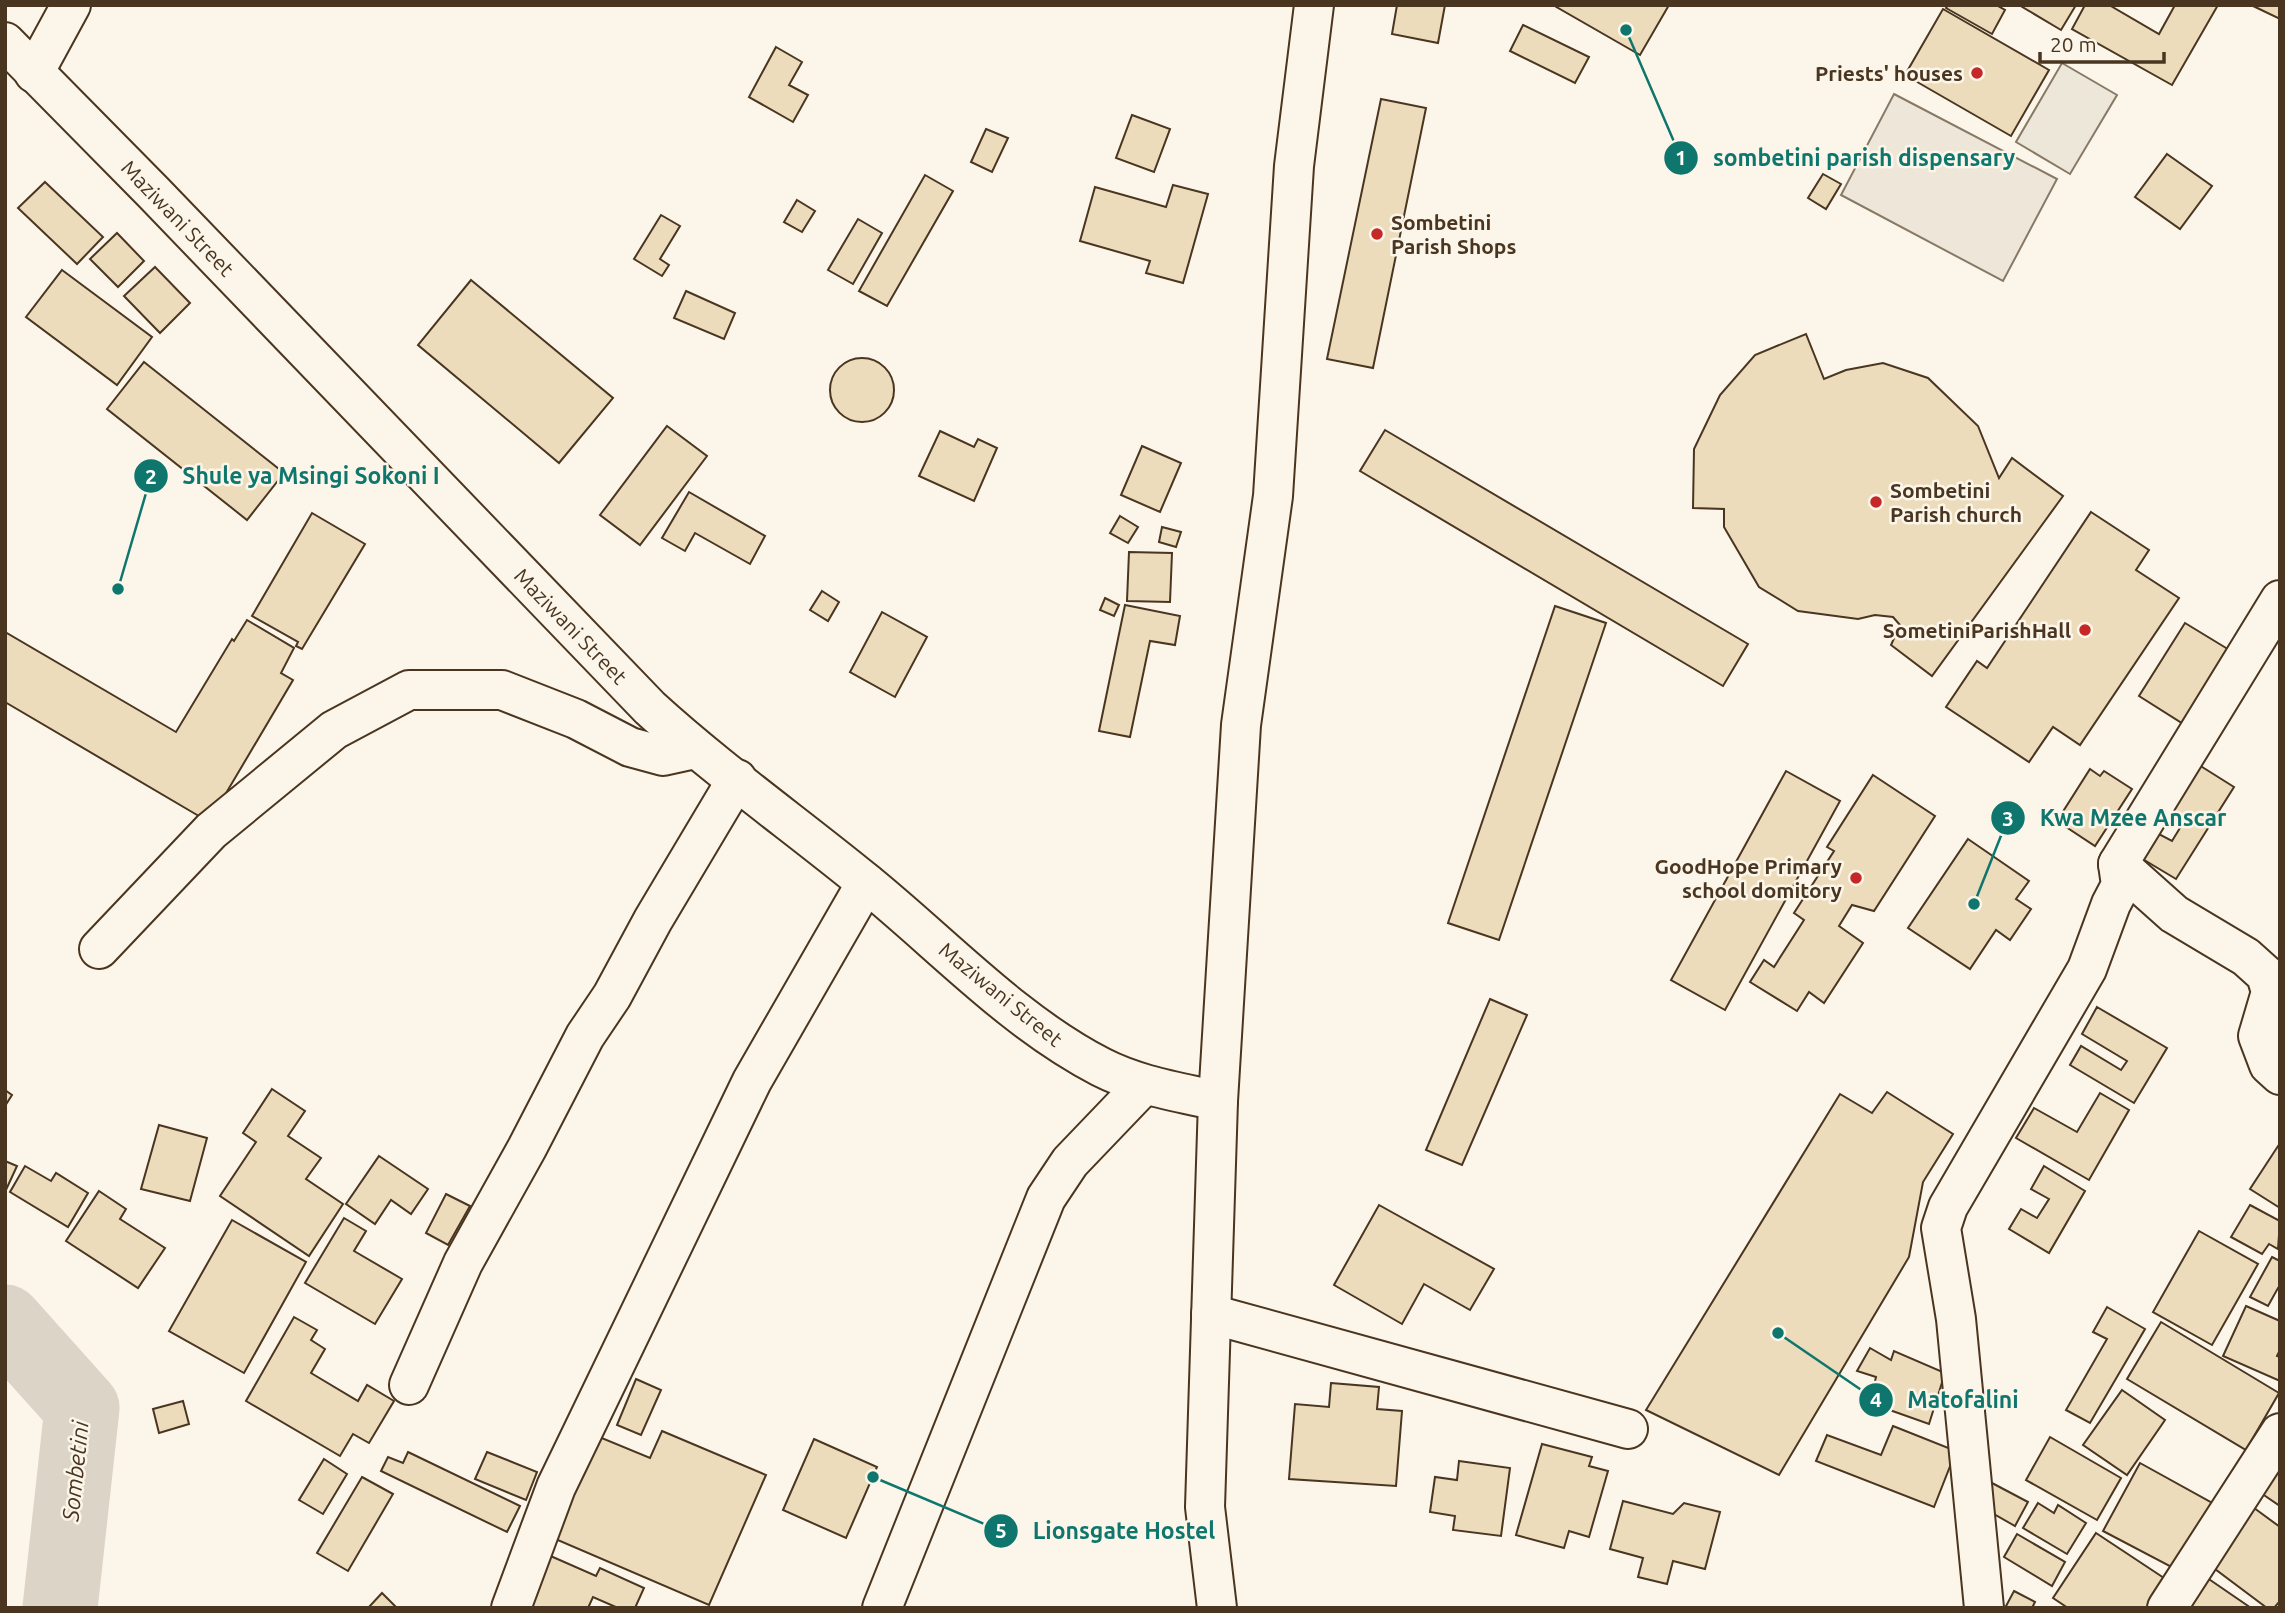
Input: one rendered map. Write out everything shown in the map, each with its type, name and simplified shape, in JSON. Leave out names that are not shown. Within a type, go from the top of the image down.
[{"type":"street","points":[[34,73],[71,5]]},
{"type":"street","points":[[1217,1608],[1205,1507],[1218,1101],[1241,725],[1273,496],[1294,166],[1314,5]]},
{"type":"street","name":"Maziwani Street","points":[[5,42],[650,708],[695,749],[737,779],[866,883],[1042,1032],[1102,1068],[1141,1084],[1218,1101]]},
{"type":"street","points":[[1984,1608],[1956,1319],[1941,1228],[1948,1207],[2087,969],[2111,904],[2121,885],[2118,864],[2280,600]]},
{"type":"street","points":[[99,949],[211,831],[334,730],[409,690],[502,690],[576,719],[630,747],[663,756],[695,749]]},
{"type":"street","points":[[409,1385],[463,1263],[527,1149],[585,1036],[612,996],[653,920],[737,779]]},
{"type":"street","points":[[2118,864],[2174,914],[2246,957],[2266,975],[2271,992],[2258,1036],[2269,1065],[2280,1076]]},
{"type":"street","points":[[511,1608],[556,1487],[752,1081],[866,883]]},
{"type":"street","points":[[882,1608],[1046,1198],[1070,1161],[1138,1091],[1141,1084]]},
{"type":"street","points":[[1211,1314],[1628,1429]]},
{"type":"street","points":[[2166,1608],[2280,1433]]},
{"type":"shaded area","points":[[2062,63],[2117,95],[2070,174],[2016,142]]},
{"type":"shaded area","points":[[1894,94],[2057,179],[2003,281],[1841,195]]},
{"type":"building","points":[[1397,5],[1445,5],[1438,43],[1392,34]]},
{"type":"building","points":[[1553,5],[1669,5],[1640,55]]},
{"type":"building","points":[[1948,5],[1996,5],[2005,10],[1992,34],[1946,8]]},
{"type":"building","points":[[2019,5],[2076,5],[2061,30]]},
{"type":"building","points":[[2085,5],[2109,5],[2159,34],[2175,5],[2218,5],[2172,85],[2072,29]]},
{"type":"building","points":[[2251,5],[2280,5],[2280,19]]},
{"type":"building","name":"Priests' houses","points":[[1943,9],[2049,70],[2011,136],[1905,75]]},
{"type":"building","points":[[1523,25],[1589,57],[1575,83],[1510,51]]},
{"type":"building","points":[[776,47],[802,62],[789,85],[808,95],[793,122],[749,97]]},
{"type":"building","name":"Sombetini Parish Shops","points":[[1381,99],[1426,108],[1373,368],[1327,359]]},
{"type":"building","points":[[1132,115],[1170,129],[1154,172],[1116,158]]},
{"type":"building","points":[[986,129],[1008,138],[992,172],[971,162]]},
{"type":"building","points":[[2167,154],[2212,186],[2180,229],[2135,197]]},
{"type":"building","points":[[1823,174],[1841,184],[1826,209],[1808,198]]},
{"type":"building","points":[[925,175],[953,191],[887,306],[859,291]]},
{"type":"building","points":[[45,182],[103,237],[77,264],[18,208]]},
{"type":"building","points":[[1173,185],[1208,194],[1183,283],[1146,273],[1150,261],[1080,241],[1095,187],[1166,207]]},
{"type":"building","points":[[797,200],[815,211],[802,232],[784,222]]},
{"type":"building","points":[[661,215],[680,226],[660,259],[669,265],[662,276],[634,259]]},
{"type":"building","points":[[858,219],[882,233],[853,284],[828,270]]},
{"type":"building","points":[[117,233],[144,261],[118,287],[90,259]]},
{"type":"building","points":[[155,267],[190,303],[160,333],[124,296]]},
{"type":"building","points":[[62,270],[152,337],[117,385],[26,317]]},
{"type":"building","points":[[471,280],[613,398],[559,463],[418,345]]},
{"type":"building","points":[[686,291],[735,313],[724,339],[674,318]]},
{"type":"building","name":"Sombetini Parish church","points":[[1806,334],[1824,379],[1846,370],[1883,363],[1928,378],[1978,426],[1999,478],[2012,458],[2063,496],[1932,676],[1891,645],[1900,625],[1893,617],[1875,615],[1858,619],[1798,611],[1759,587],[1724,527],[1724,509],[1693,508],[1694,449],[1720,395],[1755,355]]},
{"type":"building","points":[[862,358],[874,360],[885,367],[892,378],[892,402],[885,413],[874,420],[862,422],[850,420],[839,413],[832,402],[830,390],[832,378],[839,367],[850,360]]},
{"type":"building","points":[[144,362],[284,473],[247,520],[107,409]]},
{"type":"building","points":[[667,426],[707,456],[640,545],[600,515]]},
{"type":"building","points":[[1385,430],[1748,644],[1723,686],[1360,471]]},
{"type":"building","points":[[940,431],[974,447],[978,439],[997,448],[974,501],[919,476]]},
{"type":"building","points":[[1142,446],[1181,463],[1160,512],[1121,495]]},
{"type":"building","points":[[689,492],[765,536],[750,564],[695,533],[685,551],[662,538]]},
{"type":"building","name":"SometiniParishHall","points":[[2091,512],[2149,550],[2136,570],[2179,598],[2080,745],[2053,727],[2029,762],[1946,707],[1977,661],[1987,668]]},
{"type":"building","points":[[312,513],[365,544],[302,649],[296,646],[298,642],[252,616]]},
{"type":"building","points":[[1120,516],[1138,527],[1128,543],[1110,533]]},
{"type":"building","points":[[1162,527],[1181,532],[1176,547],[1159,542]]},
{"type":"building","points":[[1129,552],[1172,553],[1170,602],[1127,601]]},
{"type":"building","points":[[822,591],[839,602],[828,621],[810,610]]},
{"type":"building","points":[[1105,598],[1119,605],[1114,616],[1100,610]]},
{"type":"building","points":[[1125,605],[1180,616],[1175,645],[1150,641],[1130,737],[1099,731]]},
{"type":"building","points":[[1555,606],[1606,623],[1499,940],[1448,923]]},
{"type":"building","points":[[882,612],[927,637],[895,697],[850,672]]},
{"type":"building","points":[[247,620],[294,648],[281,673],[293,680],[209,822],[5,702],[5,632],[176,732],[232,639],[234,641]]},
{"type":"building","points":[[2185,623],[2231,651],[2185,725],[2139,696]]},
{"type":"building","points":[[2199,765],[2234,787],[2176,879],[2141,858],[2157,833],[2172,841],[2183,823],[2168,813]]},
{"type":"building","points":[[2090,769],[2100,776],[2104,771],[2132,789],[2095,846],[2057,821]]},
{"type":"building","points":[[1786,771],[1840,801],[1725,1010],[1671,980]]},
{"type":"building","name":"GoodHope Primary school domitory","points":[[1873,775],[1935,816],[1874,911],[1852,905],[1839,926],[1863,943],[1824,1003],[1809,992],[1797,1011],[1750,982],[1764,960],[1774,967],[1804,920],[1794,913],[1834,851],[1827,847]]},
{"type":"building","points":[[1968,839],[2029,881],[2016,899],[2031,909],[2010,940],[1996,930],[1970,969],[1908,928]]},
{"type":"building","points":[[1490,999],[1527,1015],[1462,1165],[1426,1150]]},
{"type":"building","points":[[2097,1007],[2167,1048],[2134,1103],[2070,1065],[2081,1046],[2121,1070],[2127,1061],[2082,1034]]},
{"type":"building","points":[[272,1089],[305,1111],[288,1136],[321,1158],[306,1179],[343,1204],[309,1256],[220,1196],[256,1142],[243,1133]]},
{"type":"building","points":[[5,1090],[12,1095],[5,1106]]},
{"type":"building","points":[[1887,1092],[1953,1134],[1923,1182],[1909,1257],[1779,1475],[1646,1410],[1840,1094],[1872,1113]]},
{"type":"building","points":[[2100,1093],[2129,1110],[2089,1180],[2016,1138],[2034,1108],[2077,1132]]},
{"type":"building","points":[[159,1125],[207,1138],[190,1201],[141,1189]]},
{"type":"building","points":[[2280,1143],[2280,1208],[2250,1189]]},
{"type":"building","points":[[379,1156],[428,1189],[411,1214],[391,1200],[375,1224],[346,1204]]},
{"type":"building","points":[[5,1161],[17,1166],[5,1192]]},
{"type":"building","points":[[25,1166],[51,1181],[56,1173],[88,1193],[68,1227],[10,1192]]},
{"type":"building","points":[[2044,1166],[2085,1191],[2049,1253],[2009,1229],[2021,1209],[2037,1218],[2049,1199],[2031,1189]]},
{"type":"building","points":[[99,1191],[126,1209],[120,1219],[165,1248],[138,1288],[66,1241]]},
{"type":"building","points":[[446,1194],[470,1206],[448,1245],[426,1233]]},
{"type":"building","points":[[1379,1205],[1494,1269],[1470,1310],[1424,1284],[1402,1324],[1334,1285]]},
{"type":"building","points":[[2250,1205],[2280,1221],[2278,1249],[2269,1244],[2262,1254],[2231,1237]]},
{"type":"building","points":[[344,1218],[366,1231],[354,1251],[402,1279],[375,1324],[305,1283]]},
{"type":"building","points":[[232,1220],[306,1262],[244,1373],[169,1331]]},
{"type":"building","points":[[2199,1231],[2258,1264],[2212,1345],[2153,1312]]},
{"type":"building","points":[[2272,1257],[2280,1261],[2280,1289],[2278,1288],[2268,1306],[2250,1297]]},
{"type":"building","points":[[2246,1306],[2280,1321],[2280,1350],[2277,1356],[2280,1357],[2280,1381],[2223,1356]]},
{"type":"building","points":[[2107,1307],[2145,1329],[2090,1423],[2066,1410],[2107,1339],[2093,1332]]},
{"type":"building","points":[[294,1317],[317,1330],[311,1340],[325,1349],[311,1373],[358,1401],[367,1385],[394,1401],[369,1443],[353,1434],[340,1456],[246,1401]]},
{"type":"building","points":[[2161,1322],[2279,1393],[2246,1450],[2127,1379]]},
{"type":"building","points":[[1870,1348],[1891,1360],[1894,1351],[1945,1373],[1929,1424],[1870,1403],[1876,1377],[1857,1371]]},
{"type":"building","points":[[636,1379],[661,1390],[641,1435],[617,1425]]},
{"type":"building","points":[[1331,1383],[1379,1387],[1377,1409],[1402,1411],[1396,1486],[1289,1479],[1295,1404],[1329,1407]]},
{"type":"building","points":[[2122,1390],[2165,1420],[2127,1475],[2083,1445]]},
{"type":"building","points":[[183,1401],[189,1424],[159,1433],[153,1409]]},
{"type":"building","points":[[1893,1426],[1956,1451],[1934,1507],[1816,1461],[1827,1435],[1881,1455]]},
{"type":"building","points":[[662,1431],[766,1475],[709,1605],[553,1538],[597,1436],[650,1458]]},
{"type":"building","points":[[2050,1437],[2121,1478],[2097,1520],[2026,1480]]},
{"type":"building","points":[[814,1439],[877,1467],[846,1538],[783,1510]]},
{"type":"building","points":[[1542,1444],[1592,1457],[1589,1466],[1608,1471],[1589,1537],[1569,1531],[1564,1548],[1516,1535]]},
{"type":"building","points":[[408,1452],[520,1506],[507,1532],[381,1471],[388,1457],[403,1463]]},
{"type":"building","points":[[487,1452],[537,1472],[526,1500],[475,1479]]},
{"type":"building","points":[[324,1459],[347,1474],[323,1514],[299,1500]]},
{"type":"building","points":[[1459,1461],[1510,1468],[1501,1536],[1453,1530],[1455,1516],[1430,1512],[1435,1477],[1457,1480]]},
{"type":"building","points":[[2140,1463],[2214,1504],[2179,1571],[2103,1531]]},
{"type":"building","points":[[2280,1466],[2280,1506],[2255,1489]]},
{"type":"building","points":[[362,1477],[393,1494],[348,1571],[317,1553]]},
{"type":"building","points":[[1992,1483],[2028,1502],[2015,1526],[1980,1506]]},
{"type":"building","points":[[1623,1501],[1673,1514],[1684,1503],[1720,1512],[1705,1569],[1673,1561],[1667,1584],[1638,1577],[1643,1558],[1610,1549]]},
{"type":"building","points":[[2038,1503],[2054,1513],[2058,1505],[2086,1523],[2067,1554],[2023,1528]]},
{"type":"building","points":[[2250,1505],[2280,1527],[2280,1601],[2274,1608],[2267,1608],[2207,1563]]},
{"type":"building","points":[[2096,1533],[2167,1580],[2149,1608],[2068,1608],[2053,1598]]},
{"type":"building","points":[[2017,1534],[2065,1562],[2052,1586],[2004,1557]]},
{"type":"building","points":[[546,1554],[596,1576],[600,1568],[644,1588],[635,1608],[618,1608],[593,1597],[588,1608],[523,1608]]},
{"type":"building","points":[[2200,1573],[2251,1608],[2193,1608],[2181,1600]]},
{"type":"building","points":[[2014,1591],[2035,1602],[2032,1608],[2005,1608]]},
{"type":"building","points":[[382,1593],[397,1608],[368,1608]]},
{"type":"waterway","name":"Sombetini","points":[[5,1322],[82,1408],[60,1608]]},
{"type":"place","name":"sombetini parish dispensary","points":[[1626,30]]},
{"type":"place","name":"Priests' houses","points":[[1977,73]]},
{"type":"place","name":"Sombetini Parish Shops","points":[[1377,234]]},
{"type":"place","name":"Sombetini Parish church","points":[[1876,502]]},
{"type":"place","name":"Shule ya Msingi Sokoni I","points":[[118,589]]},
{"type":"place","name":"SometiniParishHall","points":[[2085,630]]},
{"type":"place","name":"GoodHope Primary school domitory","points":[[1856,878]]},
{"type":"place","name":"Kwa Mzee Anscar","points":[[1974,904]]},
{"type":"place","name":"Matofalini","points":[[1778,1333]]},
{"type":"place","name":"Lionsgate Hostel","points":[[873,1477]]}]
